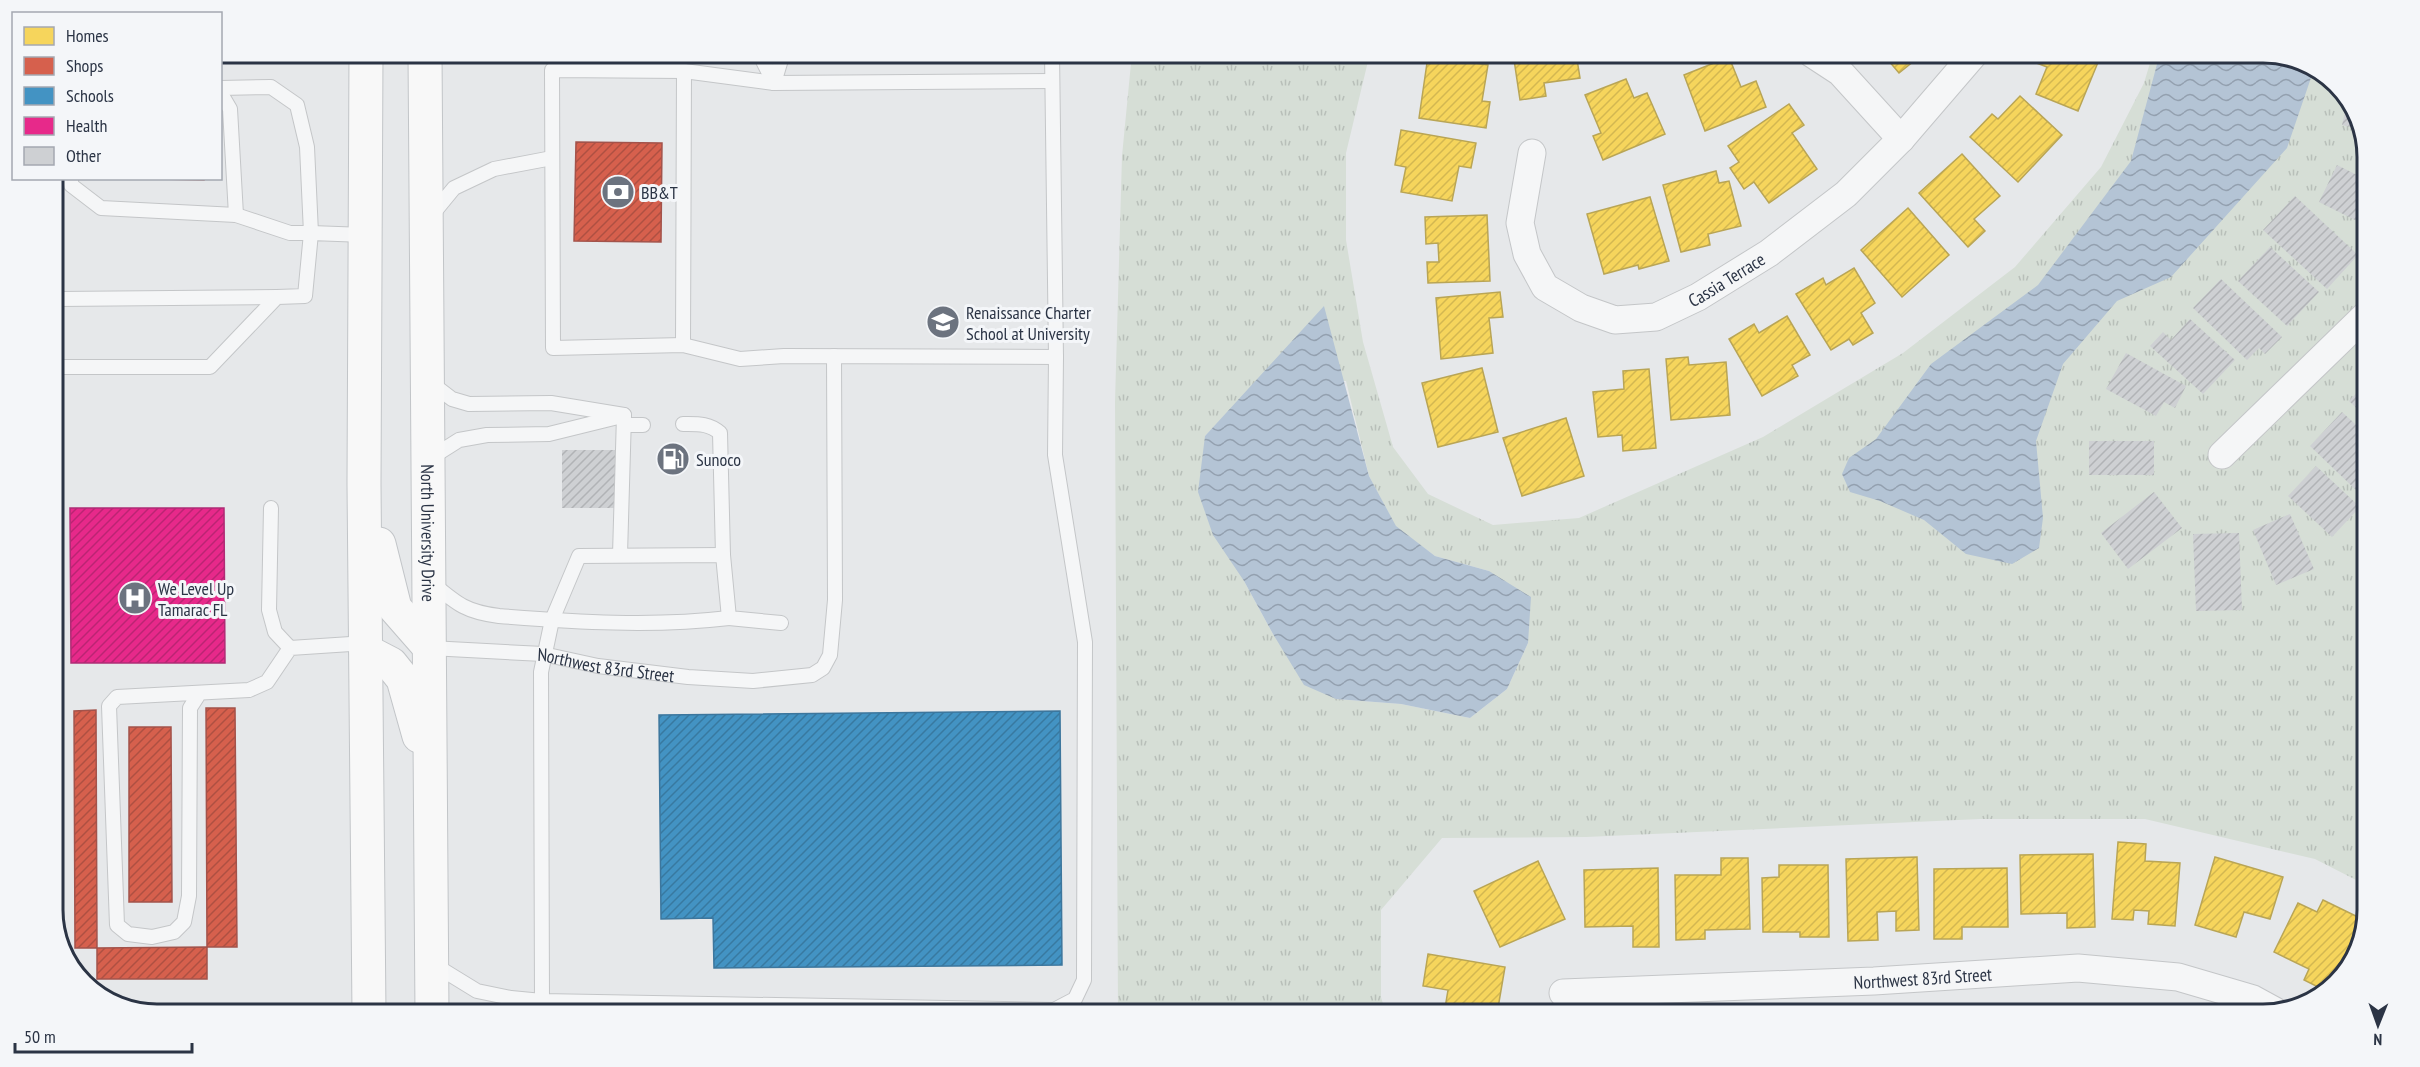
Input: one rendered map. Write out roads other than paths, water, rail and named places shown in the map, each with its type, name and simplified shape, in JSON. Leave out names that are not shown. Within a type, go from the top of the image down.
[{"type":"main road","points":[[366,63],[364,484],[369,1004]]},
{"type":"main road","name":"North University Drive","points":[[425,63],[432,1004]]},
{"type":"main road","points":[[364,484],[395,608],[430,648]]},
{"type":"main road","points":[[366,647],[391,664],[403,679],[430,778]]},
{"type":"street","points":[[1827,63],[1840,72],[1901,139]]},
{"type":"street","name":"Cassia Terrace","points":[[1532,153],[1520,223],[1527,254],[1545,287],[1581,308],[1615,320],[1656,317],[1698,297],[1769,253],[1846,194],[1901,139],[1966,63]]},
{"type":"street","points":[[2222,455],[2357,324]]},
{"type":"street","name":"Northwest 83rd Street","points":[[1563,993],[1874,981],[2078,968],[2178,977],[2253,999],[2262,1004]]},
{"type":"lane","points":[[764,63],[774,83]]},
{"type":"lane","points":[[774,83],[780,63]]},
{"type":"lane","points":[[1052,63],[1055,455],[1085,642],[1084,980],[1075,999],[1065,1004]]},
{"type":"lane","points":[[1052,81],[774,83],[684,71],[552,70],[553,348],[683,345],[740,359],[834,356],[1056,357]]},
{"type":"lane","points":[[683,345],[684,71]]},
{"type":"lane","points":[[63,299],[305,296],[311,234],[307,147],[297,105],[271,87],[222,90]]},
{"type":"lane","points":[[222,94],[230,109],[236,215]]},
{"type":"lane","points":[[426,222],[454,188],[494,169],[552,158]]},
{"type":"lane","points":[[71,180],[71,185],[101,208],[236,215],[290,233],[366,235]]},
{"type":"lane","points":[[63,367],[210,367],[277,297]]},
{"type":"lane","name":"Northwest 83rd Street","points":[[430,648],[543,654],[598,666],[688,677],[753,681],[812,675],[822,668],[831,656],[835,600],[834,356]]},
{"type":"lane","points":[[427,379],[452,399],[469,404],[551,403],[643,425]]},
{"type":"lane","points":[[427,460],[459,440],[487,435],[549,434],[624,420]]},
{"type":"lane","points":[[620,555],[624,420]]},
{"type":"lane","points":[[682,424],[704,424],[714,427],[720,433],[723,555],[729,618]]},
{"type":"lane","points":[[271,508],[269,610],[275,632],[290,648],[366,647]]},
{"type":"lane","points":[[542,1001],[541,672],[552,620],[579,556],[723,555]]},
{"type":"lane","name":"Northwest 83rd Street","points":[[428,579],[460,606],[499,616],[643,624],[683,624],[729,618],[781,623]]},
{"type":"lane","points":[[199,694],[190,708],[189,896],[184,922],[174,932],[152,937],[128,934],[117,925],[109,706],[117,697],[249,690],[267,682],[290,648]]},
{"type":"lane","points":[[431,963],[477,991],[511,998],[542,1001],[713,1004]]},
{"type":"water","points":[[2157,63],[2263,63],[2299,70],[2311,77],[2287,148],[2171,277],[2117,301],[2063,364],[2036,441],[2043,518],[2039,548],[2012,564],[1966,554],[1924,520],[1880,501],[1850,492],[1842,474],[1849,458],[1876,439],[1931,364],[2038,285],[2131,161]]},
{"type":"water","points":[[1324,306],[1369,476],[1396,526],[1435,556],[1489,571],[1531,597],[1528,643],[1507,689],[1470,718],[1401,704],[1336,699],[1304,685],[1244,581],[1213,535],[1198,492],[1205,436]]},
{"type":"place","name":"BB&T","points":[[618,192]]},
{"type":"place","name":"Renaissance Charter School at University","points":[[943,322]]},
{"type":"place","name":"Sunoco","points":[[673,459]]},
{"type":"place","name":"We Level Up Tamarac FL","points":[[135,598]]}]
